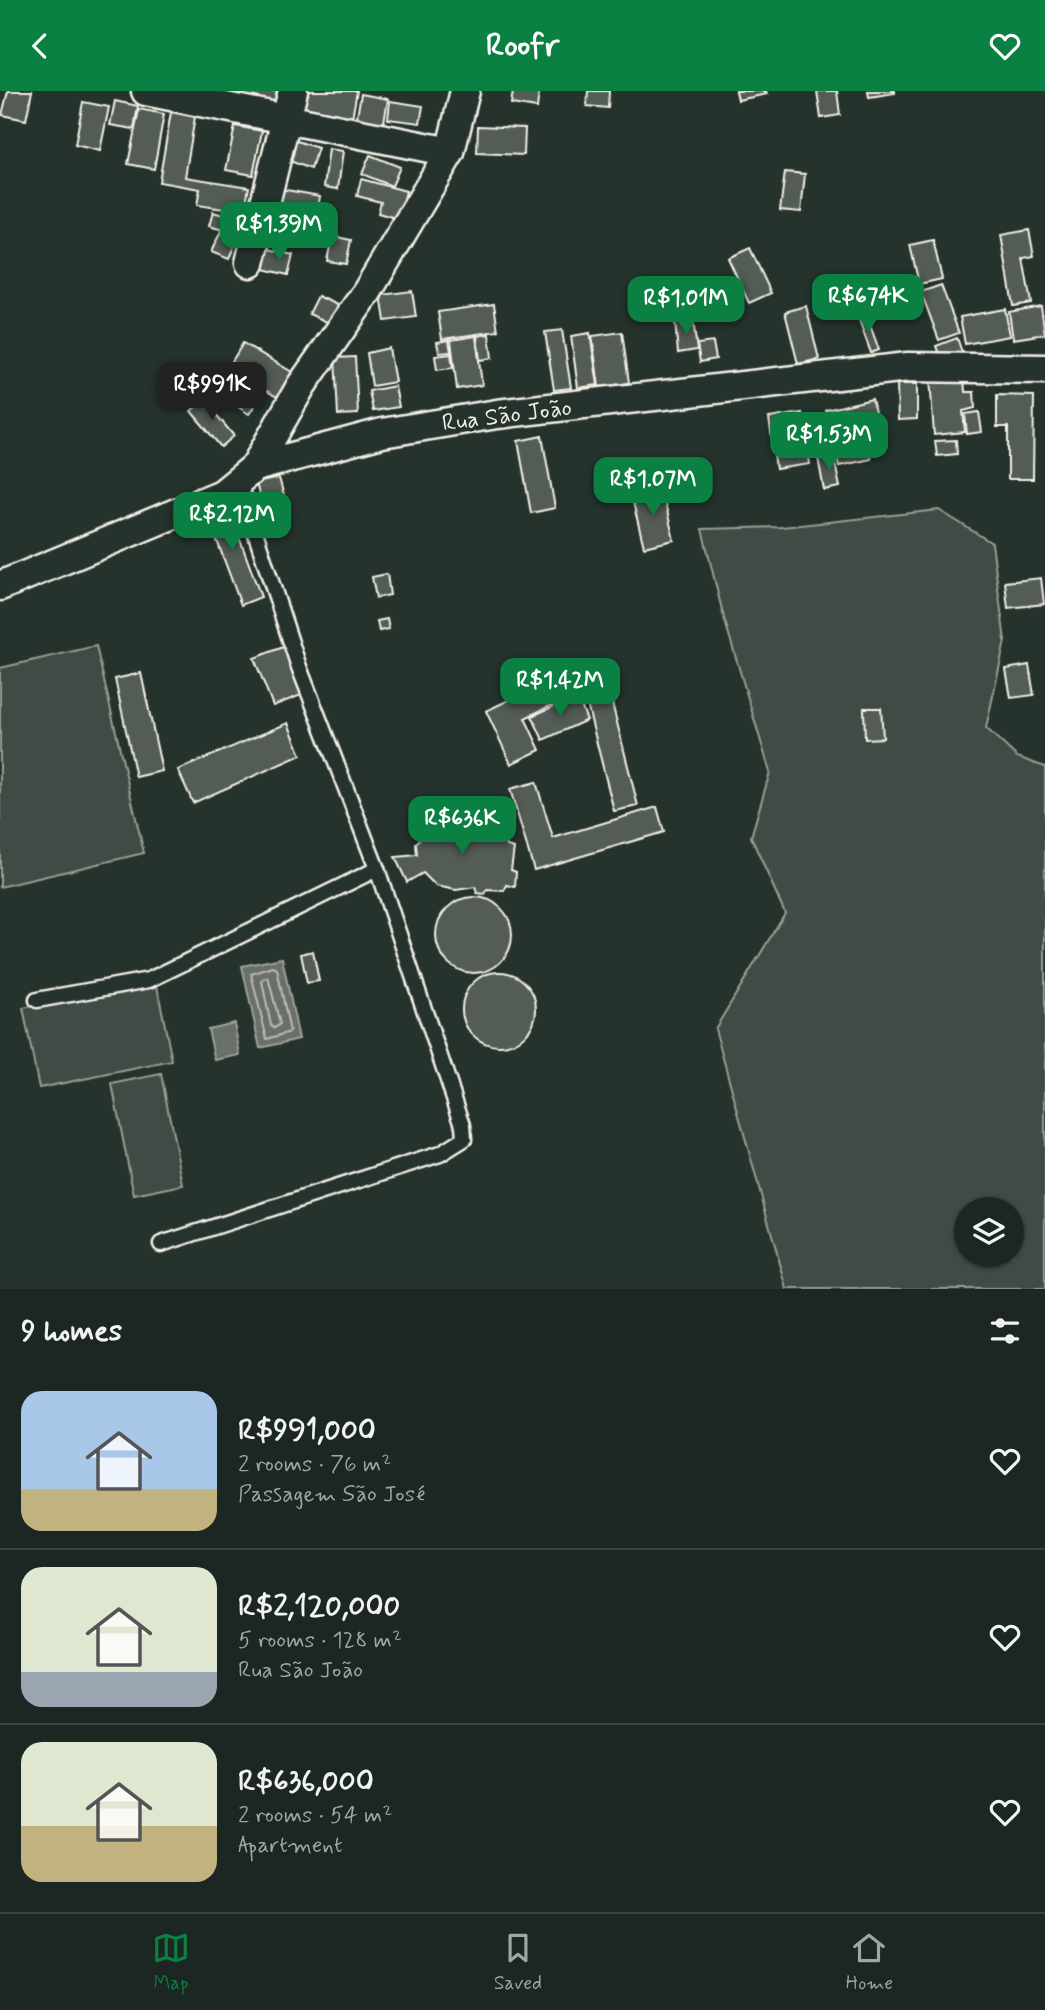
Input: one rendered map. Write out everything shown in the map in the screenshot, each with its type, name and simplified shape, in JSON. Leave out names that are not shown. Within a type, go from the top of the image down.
[{"type":"street","points":[[146,91],[450,152]]},
{"type":"street","points":[[250,263],[288,121],[293,91]]},
{"type":"street","points":[[246,474],[301,386],[367,292],[450,152],[465,91]]},
{"type":"street","name":"Rua São João","points":[[0,586],[222,494],[246,474],[382,433],[497,414],[908,367],[1045,369]]},
{"type":"lane","points":[[161,1244],[440,1154],[464,1139],[463,1125],[377,869],[299,667],[246,474]]},
{"type":"lane","points":[[37,1000],[149,980],[377,869]]},
{"type":"shaded area","points":[[939,510],[992,543],[1005,641],[986,728],[1017,757],[1045,767],[1045,1289],[787,1289],[715,1029],[785,913],[751,837],[770,772],[724,618],[702,529],[782,527]]},
{"type":"shaded area","points":[[96,646],[144,853],[0,887],[0,668]]},
{"type":"shaded area","points":[[156,981],[172,1061],[39,1088],[23,1008]]},
{"type":"shaded area","points":[[161,1074],[183,1185],[134,1195],[112,1084]]},
{"type":"water","points":[[282,958],[299,1039],[260,1048],[242,966]]},
{"type":"water","points":[[234,1023],[240,1055],[215,1060],[208,1029]]},
{"type":"building","points":[[8,91],[32,91],[26,120],[2,115]]},
{"type":"building","points":[[240,91],[278,91],[274,108],[238,100]]},
{"type":"building","points":[[307,91],[357,91],[352,118],[304,109]]},
{"type":"building","points":[[513,91],[539,91],[537,108],[511,104]]},
{"type":"building","points":[[588,91],[609,91],[608,108],[587,106]]},
{"type":"building","points":[[736,91],[766,91],[767,94],[738,100]]},
{"type":"building","points":[[817,91],[837,91],[840,115],[821,118]]},
{"type":"building","points":[[868,91],[895,91],[895,93],[869,97]]},
{"type":"building","points":[[361,94],[388,99],[383,128],[356,122]]},
{"type":"building","points":[[115,101],[138,106],[134,129],[110,125]]},
{"type":"building","points":[[390,101],[423,106],[420,123],[388,119]]},
{"type":"building","points":[[83,102],[109,107],[100,151],[75,145]]},
{"type":"building","points":[[139,109],[164,114],[154,169],[128,164]]},
{"type":"building","points":[[171,112],[195,117],[185,177],[249,187],[244,212],[197,205],[200,189],[159,182]]},
{"type":"building","points":[[235,126],[262,131],[253,175],[226,170]]},
{"type":"building","points":[[478,126],[525,128],[524,155],[477,153]]},
{"type":"building","points":[[294,140],[318,148],[311,169],[287,160]]},
{"type":"building","points":[[329,149],[343,151],[338,189],[324,187]]},
{"type":"building","points":[[370,155],[400,167],[392,186],[362,174]]},
{"type":"building","points":[[785,172],[805,174],[801,212],[780,210]]},
{"type":"building","points":[[361,179],[406,191],[399,219],[378,213],[381,202],[357,196]]},
{"type":"building","points":[[275,188],[320,196],[317,215],[289,210],[284,235],[267,232]]},
{"type":"building","points":[[213,212],[241,220],[237,234],[209,226]]},
{"type":"building","points":[[1029,230],[1034,256],[1023,258],[1031,303],[1013,306],[1001,235]]},
{"type":"building","points":[[221,231],[237,239],[229,259],[211,252]]},
{"type":"building","points":[[332,236],[351,240],[346,264],[327,261]]},
{"type":"building","points":[[933,240],[942,279],[919,284],[910,245]]},
{"type":"building","points":[[750,248],[771,293],[749,303],[728,258]]},
{"type":"building","points":[[269,249],[293,255],[288,275],[264,269]]},
{"type":"building","points":[[729,280],[739,301],[730,305],[720,284]]},
{"type":"building","points":[[941,285],[959,333],[939,340],[921,292]]},
{"type":"building","points":[[412,291],[416,317],[385,321],[381,295]]},
{"type":"building","points":[[318,296],[338,305],[329,323],[309,314]]},
{"type":"building","points":[[494,304],[498,331],[442,339],[438,312]]},
{"type":"building","points":[[806,306],[819,359],[798,364],[785,312]]},
{"type":"building","points":[[1041,306],[1045,334],[1013,339],[1009,312]]},
{"type":"building","points":[[1005,309],[1010,336],[965,344],[960,317]]},
{"type":"building","points":[[866,314],[879,350],[871,353],[858,317]]},
{"type":"building","points":[[693,320],[697,350],[678,353],[675,322]]},
{"type":"building","points":[[562,330],[571,388],[554,390],[545,332]]},
{"type":"building","points":[[622,332],[629,383],[599,387],[592,336]]},
{"type":"building","points":[[590,333],[598,385],[578,388],[571,336]]},
{"type":"building","points":[[489,334],[492,358],[480,360],[477,336]]},
{"type":"building","points":[[476,336],[482,385],[457,389],[451,340]]},
{"type":"building","points":[[957,338],[963,355],[942,362],[936,346]]},
{"type":"building","points":[[449,340],[451,352],[439,353],[437,342]]},
{"type":"building","points":[[713,342],[716,359],[700,362],[697,344]]},
{"type":"building","points":[[243,343],[292,372],[277,397],[228,368]]},
{"type":"building","points":[[389,348],[395,382],[372,386],[367,353]]},
{"type":"building","points":[[451,354],[453,368],[437,370],[435,356]]},
{"type":"building","points":[[355,357],[358,414],[338,415],[335,358]]},
{"type":"building","points":[[964,375],[965,392],[974,392],[975,408],[963,411],[965,432],[934,435],[930,378]]},
{"type":"building","points":[[223,377],[259,400],[249,414],[214,391]]},
{"type":"building","points":[[897,384],[917,384],[917,419],[898,420]]},
{"type":"building","points":[[395,386],[399,407],[373,411],[369,391]]},
{"type":"building","points":[[210,395],[215,401],[209,406],[234,436],[221,447],[191,411]]},
{"type":"building","points":[[997,395],[1034,396],[1033,479],[1008,479],[1008,427],[997,427]]},
{"type":"building","points":[[872,399],[877,422],[863,425],[871,459],[839,466],[826,410]]},
{"type":"building","points":[[979,412],[982,432],[967,434],[965,414]]},
{"type":"building","points":[[802,413],[810,464],[776,469],[769,418]]},
{"type":"building","points":[[542,436],[555,508],[531,513],[518,441]]},
{"type":"building","points":[[956,440],[957,454],[937,456],[935,441]]},
{"type":"building","points":[[833,454],[840,487],[824,490],[818,458]]},
{"type":"building","points":[[279,478],[284,496],[261,502],[256,483]]},
{"type":"building","points":[[661,486],[674,540],[644,547],[631,494]]},
{"type":"building","points":[[227,504],[261,597],[241,605],[213,530],[203,529],[197,514]]},
{"type":"building","points":[[387,574],[390,595],[376,598],[372,577]]},
{"type":"building","points":[[1041,578],[1044,604],[1008,608],[1005,582]]},
{"type":"building","points":[[387,619],[389,629],[379,631],[377,621]]},
{"type":"building","points":[[286,646],[304,694],[273,706],[254,658]]},
{"type":"building","points":[[1029,665],[1034,695],[1011,698],[1006,669]]},
{"type":"building","points":[[141,673],[162,771],[136,777],[115,679]]},
{"type":"building","points":[[546,682],[556,703],[525,718],[540,750],[511,764],[486,711]]},
{"type":"building","points":[[607,683],[638,806],[614,811],[583,688]]},
{"type":"building","points":[[577,696],[587,720],[543,740],[532,716]]},
{"type":"building","points":[[864,708],[881,708],[883,738],[865,739]]},
{"type":"building","points":[[288,723],[301,755],[193,803],[178,770]]},
{"type":"building","points":[[536,782],[553,838],[657,807],[664,832],[534,870],[510,789]]},
{"type":"building","points":[[438,815],[468,815],[483,824],[495,822],[507,846],[514,848],[511,870],[516,872],[515,887],[507,885],[504,891],[487,890],[485,894],[477,893],[475,887],[456,890],[436,886],[423,873],[407,882],[395,857],[417,855],[416,844]]},
{"type":"building","points":[[474,897],[489,900],[501,908],[509,920],[512,935],[509,950],[501,962],[489,970],[474,973],[459,970],[447,962],[439,950],[436,935],[439,920],[447,908],[459,900]]},
{"type":"building","points":[[313,951],[319,981],[307,983],[301,954]]},
{"type":"building","points":[[492,972],[506,972],[520,978],[530,988],[536,1009],[534,1023],[520,1040],[506,1046],[492,1046],[478,1040],[468,1030],[462,1016],[462,1002],[468,988],[478,978]]}]
